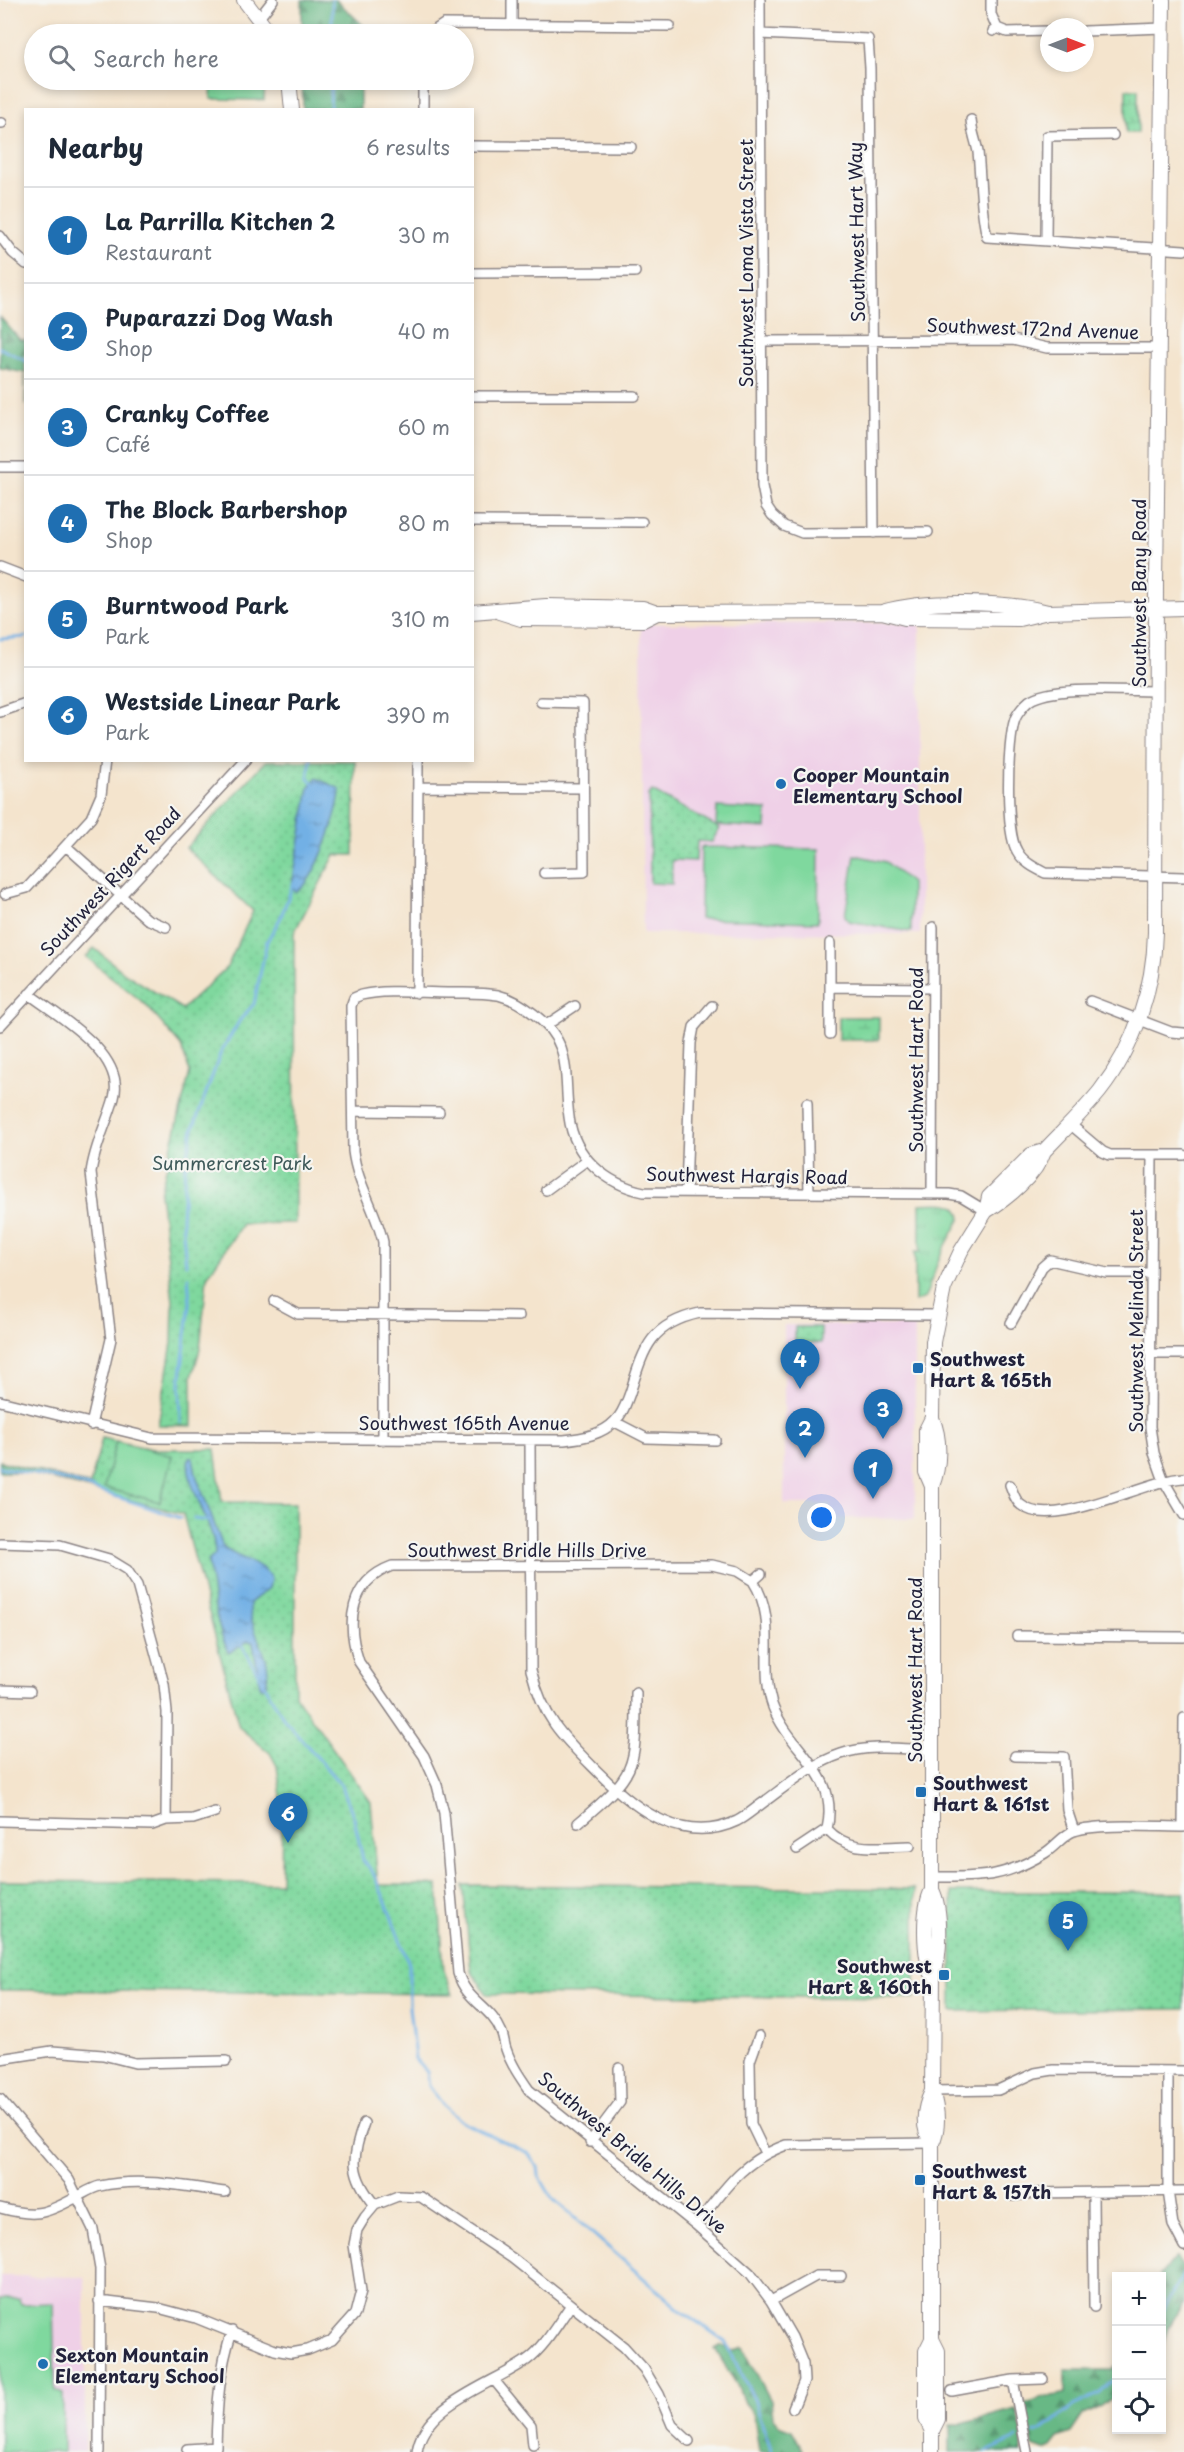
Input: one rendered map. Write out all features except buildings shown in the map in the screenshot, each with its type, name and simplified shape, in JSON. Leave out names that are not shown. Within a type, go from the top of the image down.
[{"type":"main road","points":[[244,0],[263,24]]},
{"type":"main road","name":"Southwest Bany Road","points":[[937,1315],[952,1268],[986,1211],[998,1205],[1040,1164],[1044,1151],[1101,1089],[1119,1063],[1139,1021],[1146,999],[1155,948],[1156,610],[1162,249],[1163,0]]},
{"type":"main road","points":[[291,90],[292,108]]},
{"type":"main road","points":[[474,612],[499,612],[522,607],[546,606],[643,608],[657,613],[882,612],[904,606],[990,604],[1021,605],[1048,612],[1184,608]]},
{"type":"main road","name":"Southwest Hart Road","points":[[932,2452],[932,2431],[938,2419],[938,2351],[932,2339],[932,2143],[936,2135],[936,2105],[932,2091],[933,1976],[926,1964],[926,1901],[932,1883],[932,1486],[926,1472],[926,1430],[932,1418],[933,1352],[937,1315]]},
{"type":"street","points":[[259,18],[273,0]]},
{"type":"street","points":[[512,0],[512,24]]},
{"type":"street","name":"Southwest Loma Vista Street","points":[[760,0],[762,486],[766,506],[778,522],[802,533],[874,533]]},
{"type":"street","points":[[991,0],[990,14],[995,29],[1007,32],[1040,31]]},
{"type":"street","points":[[444,24],[670,26]]},
{"type":"street","points":[[1094,31],[1164,28]]},
{"type":"street","name":"Southwest Hart Way","points":[[760,34],[868,39],[874,341],[874,533]]},
{"type":"street","points":[[423,90],[423,108]]},
{"type":"street","points":[[971,120],[972,137],[978,150],[981,212],[987,237],[1184,250]]},
{"type":"street","points":[[1046,240],[1047,136],[1113,135]]},
{"type":"street","points":[[474,146],[631,147]]},
{"type":"street","points":[[0,236],[13,253],[24,262]]},
{"type":"street","points":[[474,273],[635,272]]},
{"type":"street","name":"Southwest 172nd Avenue","points":[[761,340],[1013,340],[1047,348],[1160,348]]},
{"type":"street","points":[[474,396],[635,396]]},
{"type":"street","points":[[0,467],[24,467]]},
{"type":"street","points":[[474,521],[642,522]]},
{"type":"street","points":[[874,533],[928,532]]},
{"type":"street","points":[[0,567],[24,576]]},
{"type":"street","points":[[1156,691],[1053,692],[1028,702],[1016,717],[1010,743],[1010,833],[1017,852],[1031,866],[1046,873],[1184,877]]},
{"type":"street","points":[[541,702],[584,703],[585,872],[544,873]]},
{"type":"street","points":[[0,712],[24,704]]},
{"type":"street","points":[[5,894],[27,888],[67,847],[91,818],[101,795],[105,762]]},
{"type":"street","name":"Southwest Rigert Road","points":[[0,1026],[244,762]]},
{"type":"street","points":[[417,993],[418,762]]},
{"type":"street","points":[[418,787],[584,788]]},
{"type":"street","points":[[67,847],[147,919],[166,927]]},
{"type":"street","name":"Southwest Hart Road","points":[[932,1193],[933,927]]},
{"type":"street","points":[[830,943],[830,1034]]},
{"type":"street","points":[[830,987],[932,988]]},
{"type":"street","name":"Southwest Hargis Road","points":[[383,1440],[383,1242],[378,1218],[361,1188],[355,1171],[351,1006],[354,999],[370,993],[499,995],[531,1011],[548,1024],[556,1036],[567,1064],[570,1123],[577,1146],[600,1173],[626,1187],[644,1192],[932,1193],[961,1196],[986,1211]]},
{"type":"street","points":[[29,994],[100,1049],[115,1078],[115,1097],[93,1160],[92,1173],[111,1339],[91,1425]]},
{"type":"street","points":[[1090,1001],[1171,1032],[1184,1033]]},
{"type":"street","points":[[548,1024],[575,1006]]},
{"type":"street","points":[[686,1192],[691,1043],[694,1027],[712,1006]]},
{"type":"street","points":[[807,1103],[808,1193]]},
{"type":"street","points":[[353,1111],[439,1112]]},
{"type":"street","points":[[1070,1124],[1103,1152],[1118,1156],[1184,1155]]},
{"type":"street","name":"Southwest Melinda Street","points":[[1152,1155],[1150,1427],[1154,1453],[1164,1481],[1184,1515]]},
{"type":"street","points":[[546,1190],[587,1160]]},
{"type":"street","points":[[1011,1323],[1042,1267],[1050,1260],[1107,1273],[1150,1273]]},
{"type":"street","points":[[274,1301],[298,1314],[519,1316]]},
{"type":"street","points":[[715,1440],[646,1438],[615,1422],[626,1404],[650,1340],[663,1326],[680,1318],[700,1313],[937,1315]]},
{"type":"street","points":[[1150,1354],[1184,1354]]},
{"type":"street","name":"Southwest 165th Avenue","points":[[0,1401],[152,1438],[530,1440],[586,1437],[615,1422]]},
{"type":"street","points":[[530,1440],[531,1670],[536,1689],[544,1712],[559,1733],[637,1808],[658,1820],[700,1829],[738,1821],[813,1767],[842,1753],[872,1748],[932,1750]]},
{"type":"street","points":[[1010,1485],[1016,1500],[1024,1508],[1056,1512],[1092,1505],[1164,1481],[1184,1478]]},
{"type":"street","points":[[0,1543],[60,1545],[109,1559],[127,1570],[137,1585],[164,1684],[167,1712],[166,1820]]},
{"type":"street","name":"Southwest Bridle Hills Drive","points":[[753,1581],[737,1571],[712,1565],[392,1566],[376,1572],[363,1584],[355,1599],[354,1645],[359,1662],[424,1756],[437,1785],[444,1813],[461,1983],[471,1999],[491,2015],[501,2031],[512,2064],[529,2090],[590,2142],[696,2225],[750,2273],[771,2301],[792,2337],[803,2364],[804,2381],[793,2408]]},
{"type":"street","points":[[761,1574],[753,1581],[763,1600],[768,1619],[769,1694],[778,1718],[828,1790],[827,1829],[797,1849]]},
{"type":"street","points":[[1017,1636],[1184,1637]]},
{"type":"street","points":[[0,1690],[30,1690]]},
{"type":"street","points":[[578,1822],[616,1790],[630,1771],[636,1747],[636,1694]]},
{"type":"street","points":[[932,1883],[984,1877],[1017,1869],[1049,1851],[1074,1831],[1114,1827],[1184,1827],[1184,1718]]},
{"type":"street","points":[[1015,1756],[1064,1757],[1067,1810],[1074,1831]]},
{"type":"street","points":[[0,1821],[152,1825],[166,1820],[193,1819],[215,1812]]},
{"type":"street","points":[[827,1829],[840,1841],[852,1846],[910,1846]]},
{"type":"street","points":[[759,2036],[750,2061],[751,2124],[765,2153]]},
{"type":"street","points":[[0,2059],[52,2051],[103,2055],[135,2063],[226,2061]]},
{"type":"street","points":[[590,2142],[620,2102],[619,2068]]},
{"type":"street","points":[[932,2091],[998,2090],[1044,2071],[1184,2071]]},
{"type":"street","points":[[1168,2071],[1168,2191],[1173,2225],[1184,2246]]},
{"type":"street","points":[[0,2099],[24,2130],[47,2152],[79,2196],[93,2229],[99,2254],[99,2452]]},
{"type":"street","points":[[364,2123],[354,2149],[354,2168],[364,2192],[375,2205]]},
{"type":"street","points":[[696,2225],[741,2169],[765,2153],[801,2143],[932,2143]]},
{"type":"street","points":[[0,2208],[26,2215],[40,2214],[97,2187],[123,2182],[176,2185],[225,2192]]},
{"type":"street","points":[[1013,2196],[1184,2191]]},
{"type":"street","points":[[1092,2192],[1094,2307]]},
{"type":"street","points":[[99,2301],[158,2308],[232,2331],[275,2350],[291,2353],[308,2350],[332,2340],[355,2314],[361,2291],[354,2245],[357,2230],[375,2205],[398,2196],[421,2197],[512,2258],[624,2347],[644,2369],[659,2394],[672,2426],[689,2441]]},
{"type":"street","points":[[771,2301],[816,2276],[841,2276]]},
{"type":"street","points":[[417,2452],[422,2433],[435,2415],[529,2359],[571,2305]]},
{"type":"street","points":[[187,2449],[216,2447],[217,2399],[222,2361],[232,2331]]},
{"type":"street","points":[[952,2391],[1013,2380],[1043,2379]]},
{"type":"street","points":[[495,2380],[531,2425],[533,2445]]},
{"type":"street","points":[[1013,2380],[1027,2452]]},
{"type":"shaded area","name":"Cooper Mountain Elementary School","points":[[920,623],[920,934],[643,933],[641,624]]},
{"type":"shaded area","points":[[784,1325],[915,1325],[915,1519],[830,1518],[830,1504],[784,1504]]},
{"type":"shaded area","name":"Sexton Mountain Elementary School","points":[[0,2276],[85,2277],[85,2452],[0,2452]]},
{"type":"green space","points":[[302,0],[336,0],[362,24],[302,24]]},
{"type":"green space","points":[[1126,89],[1138,89],[1138,133],[1126,133]]},
{"type":"green space","points":[[211,90],[264,90],[264,100],[211,99]]},
{"type":"green space","points":[[302,90],[360,90],[360,108],[303,108]]},
{"type":"green space","points":[[0,317],[20,340],[24,340],[24,373],[0,368]]},
{"type":"green space","name":"Summercrest Park","points":[[265,762],[355,762],[354,855],[335,855],[294,933],[295,1223],[242,1224],[207,1277],[200,1349],[192,1377],[192,1426],[158,1425],[172,1343],[173,1301],[160,1193],[190,1072],[181,1046],[145,1004],[86,957],[94,948],[126,974],[182,1009],[227,967],[253,911],[186,848]]},
{"type":"green space","points":[[652,791],[719,828],[712,842],[697,841],[696,861],[672,860],[672,884],[650,883],[649,795]]},
{"type":"green space","points":[[717,807],[767,810],[766,828],[716,825]]},
{"type":"green space","points":[[701,847],[819,849],[818,922],[700,919]]},
{"type":"green space","points":[[855,855],[886,862],[911,883],[911,932],[849,921],[845,916]]},
{"type":"green space","points":[[838,1017],[879,1017],[879,1040],[838,1040]]},
{"type":"green space","points":[[920,1204],[951,1205],[956,1207],[961,1218],[940,1256],[925,1298],[915,1302],[915,1252],[920,1252]]},
{"type":"green space","points":[[795,1327],[821,1327],[821,1343],[795,1342]]},
{"type":"green space","points":[[102,1438],[152,1449],[215,1449],[222,1502],[295,1503],[295,1695],[371,1802],[378,1885],[438,1885],[444,1971],[453,1994],[0,1990],[0,1881],[281,1883],[282,1804],[277,1766],[270,1753],[239,1727],[183,1514],[89,1489]]},
{"type":"green space","points":[[116,1441],[172,1456],[160,1502],[104,1488]]},
{"type":"green space","points":[[0,1461],[90,1485],[89,1489],[24,1472],[0,1472]]},
{"type":"green space","points":[[463,1885],[915,1889],[915,1998],[487,1994],[471,1971]]},
{"type":"green space","points":[[952,1892],[1184,1892],[1184,2009],[952,2011]]},
{"type":"green space","points":[[1176,2257],[1184,2269],[1184,2303],[1166,2334],[1166,2272],[1163,2272]]},
{"type":"green space","points":[[0,2299],[19,2299],[21,2304],[53,2303],[55,2391],[63,2394],[63,2452],[0,2452]]},
{"type":"green space","points":[[722,2345],[732,2352],[743,2348],[771,2401],[773,2417],[781,2426],[792,2430],[804,2452],[759,2452],[754,2415],[744,2403],[737,2385],[715,2349]]},
{"type":"green space","points":[[1065,2370],[1112,2370],[1112,2398],[1083,2415],[1071,2433],[1058,2438],[1051,2447],[1044,2450],[1033,2446],[1025,2403],[1065,2393]]},
{"type":"green space","points":[[1016,2409],[1022,2432],[1022,2452],[950,2452],[950,2424],[962,2424]]},
{"type":"water","points":[[316,778],[340,789],[339,799],[331,829],[318,862],[303,887],[295,892],[292,886],[309,787]]},
{"type":"water","points":[[189,1457],[193,1459],[197,1478],[223,1547],[263,1569],[271,1579],[269,1588],[250,1603],[250,1614],[267,1666],[268,1676],[265,1687],[260,1687],[253,1642],[248,1641],[229,1653],[224,1643],[215,1608],[208,1561],[215,1555],[214,1543],[191,1480],[188,1468]]},
{"type":"waterway","points":[[332,0],[332,24]]},
{"type":"waterway","points":[[330,108],[331,90]]},
{"type":"waterway","points":[[0,348],[24,360]]},
{"type":"waterway","points":[[0,639],[24,637]]},
{"type":"waterway","points":[[311,762],[308,777],[314,785]]},
{"type":"waterway","points":[[186,1264],[182,1220],[185,1169],[193,1129],[221,1052],[240,1020],[254,1004],[267,941],[280,919],[294,882]]},
{"type":"waterway","points":[[181,1423],[180,1383],[190,1303],[188,1277]]},
{"type":"waterway","points":[[0,1467],[73,1482],[180,1518]]},
{"type":"waterway","points":[[194,1519],[210,1521]]},
{"type":"waterway","points":[[240,1641],[260,1677]]},
{"type":"waterway","points":[[265,1686],[284,1719],[342,1786],[354,1818],[363,1860],[373,1873],[386,1902],[409,1964],[409,2007],[415,2059],[427,2072],[429,2086],[443,2105],[462,2122],[528,2153],[538,2167],[539,2176],[552,2198],[680,2310],[725,2341],[754,2399],[772,2452]]},
{"type":"waterway","points":[[1166,2305],[1184,2273]]},
{"type":"waterway","points":[[1034,2433],[1041,2431],[1073,2406],[1099,2394],[1114,2380]]},
{"type":"waterway","points":[[986,2452],[1017,2438]]},
{"type":"place","name":"Cooper Mountain Elementary School","points":[[781,784]]},
{"type":"place","name":"Southwest Hart & 165th","points":[[918,1368]]},
{"type":"place","name":"The Block Barbershop","points":[[800,1389]]},
{"type":"place","name":"Cranky Coffee","points":[[883,1439]]},
{"type":"place","name":"Puparazzi Dog Wash","points":[[805,1458]]},
{"type":"place","name":"La Parrilla Kitchen 2","points":[[873,1499]]},
{"type":"place","name":"Southwest Hart & 161st","points":[[921,1792]]},
{"type":"place","name":"Westside Linear Park","points":[[288,1843]]},
{"type":"place","name":"Burntwood Park","points":[[1068,1951]]},
{"type":"place","name":"Southwest Hart & 160th","points":[[944,1975]]},
{"type":"place","name":"Southwest Hart & 157th","points":[[920,2180]]},
{"type":"place","name":"Sexton Mountain Elementary School","points":[[43,2364]]}]
